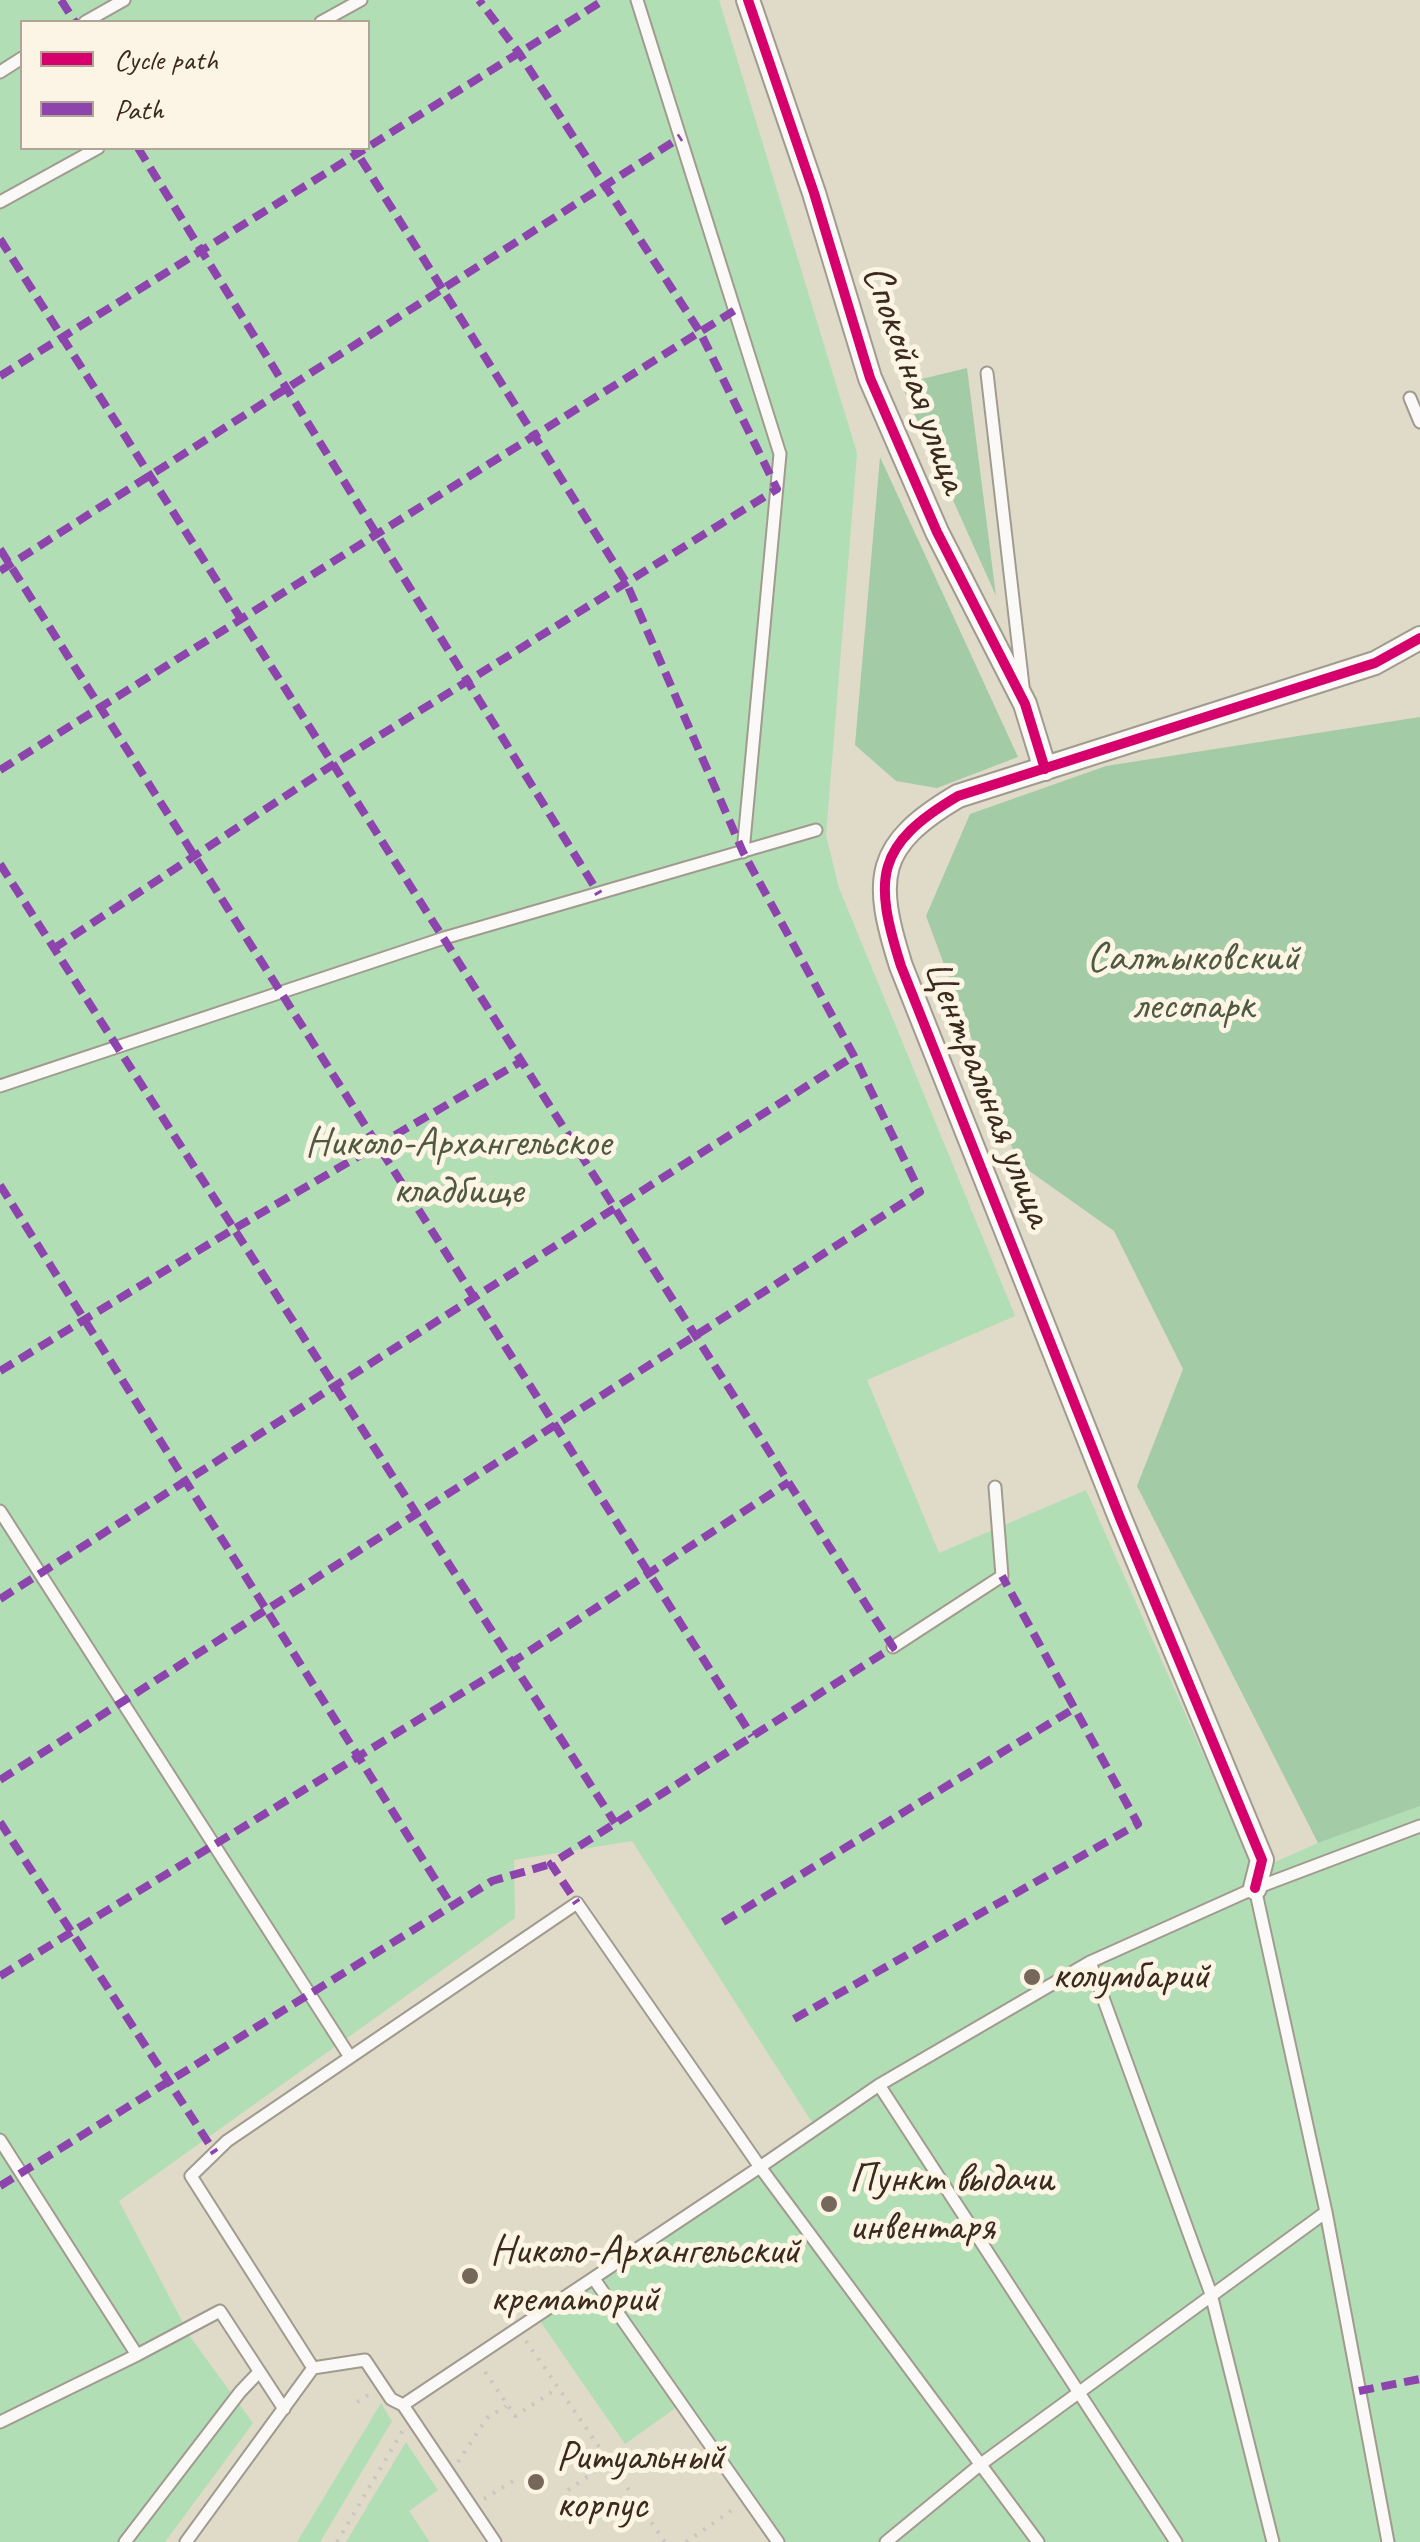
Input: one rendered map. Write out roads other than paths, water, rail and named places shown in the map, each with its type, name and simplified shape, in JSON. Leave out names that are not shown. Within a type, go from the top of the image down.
[{"type":"street","name":"Спокойная улица","points":[[748,0],[814,193],[870,378],[937,532],[1025,704],[1045,768]]},
{"type":"street","name":"Центральная улица","points":[[1255,1888],[1262,1860],[900,966],[888,924],[884,888],[888,858],[901,837],[926,815],[958,796],[1375,662],[1420,638]]},
{"type":"lane","points":[[88,20],[124,0]]},
{"type":"lane","points":[[325,20],[361,0]]},
{"type":"lane","points":[[638,0],[780,454],[743,852]]},
{"type":"lane","points":[[0,202],[94,150]]},
{"type":"lane","points":[[987,373],[1025,704]]},
{"type":"lane","points":[[1410,398],[1420,422]]},
{"type":"lane","points":[[0,1086],[444,938],[816,830]]},
{"type":"lane","points":[[893,1647],[1002,1576],[995,1487]]},
{"type":"lane","points":[[0,1511],[350,2057]]},
{"type":"lane","points":[[403,2405],[878,2085],[1090,1962],[1255,1888],[1420,1826]]},
{"type":"lane","points":[[1255,1888],[1326,2212],[1388,2542]]},
{"type":"lane","points":[[313,2368],[191,2176],[226,2141],[577,1903],[760,2166],[1038,2542]]},
{"type":"lane","points":[[1090,1962],[1211,2294],[1273,2542]]},
{"type":"lane","points":[[878,2085],[1176,2542]]},
{"type":"lane","points":[[0,2140],[136,2355]]},
{"type":"lane","points":[[886,2542],[981,2464],[1326,2212]]},
{"type":"lane","points":[[594,2279],[778,2542]]},
{"type":"lane","points":[[0,2422],[220,2312],[284,2409]]},
{"type":"lane","points":[[186,2542],[313,2368],[365,2360],[391,2399],[403,2405],[496,2542]]},
{"type":"lane","points":[[125,2542],[240,2392],[260,2372]]},
{"type":"place","name":"колумбарий","points":[[1032,1977]]},
{"type":"place","name":"Пункт выдачи инвентаря","points":[[829,2204]]},
{"type":"place","name":"Николо-Архангельский крематорий","points":[[470,2276]]},
{"type":"place","name":"Ритуальный корпус","points":[[536,2482]]},
{"type":"park label","name":"Салтыковский лесопарк","points":[[1193,983]]},
{"type":"park label","name":"Николо-Архангельское кладбище","points":[[458,1168]]}]
